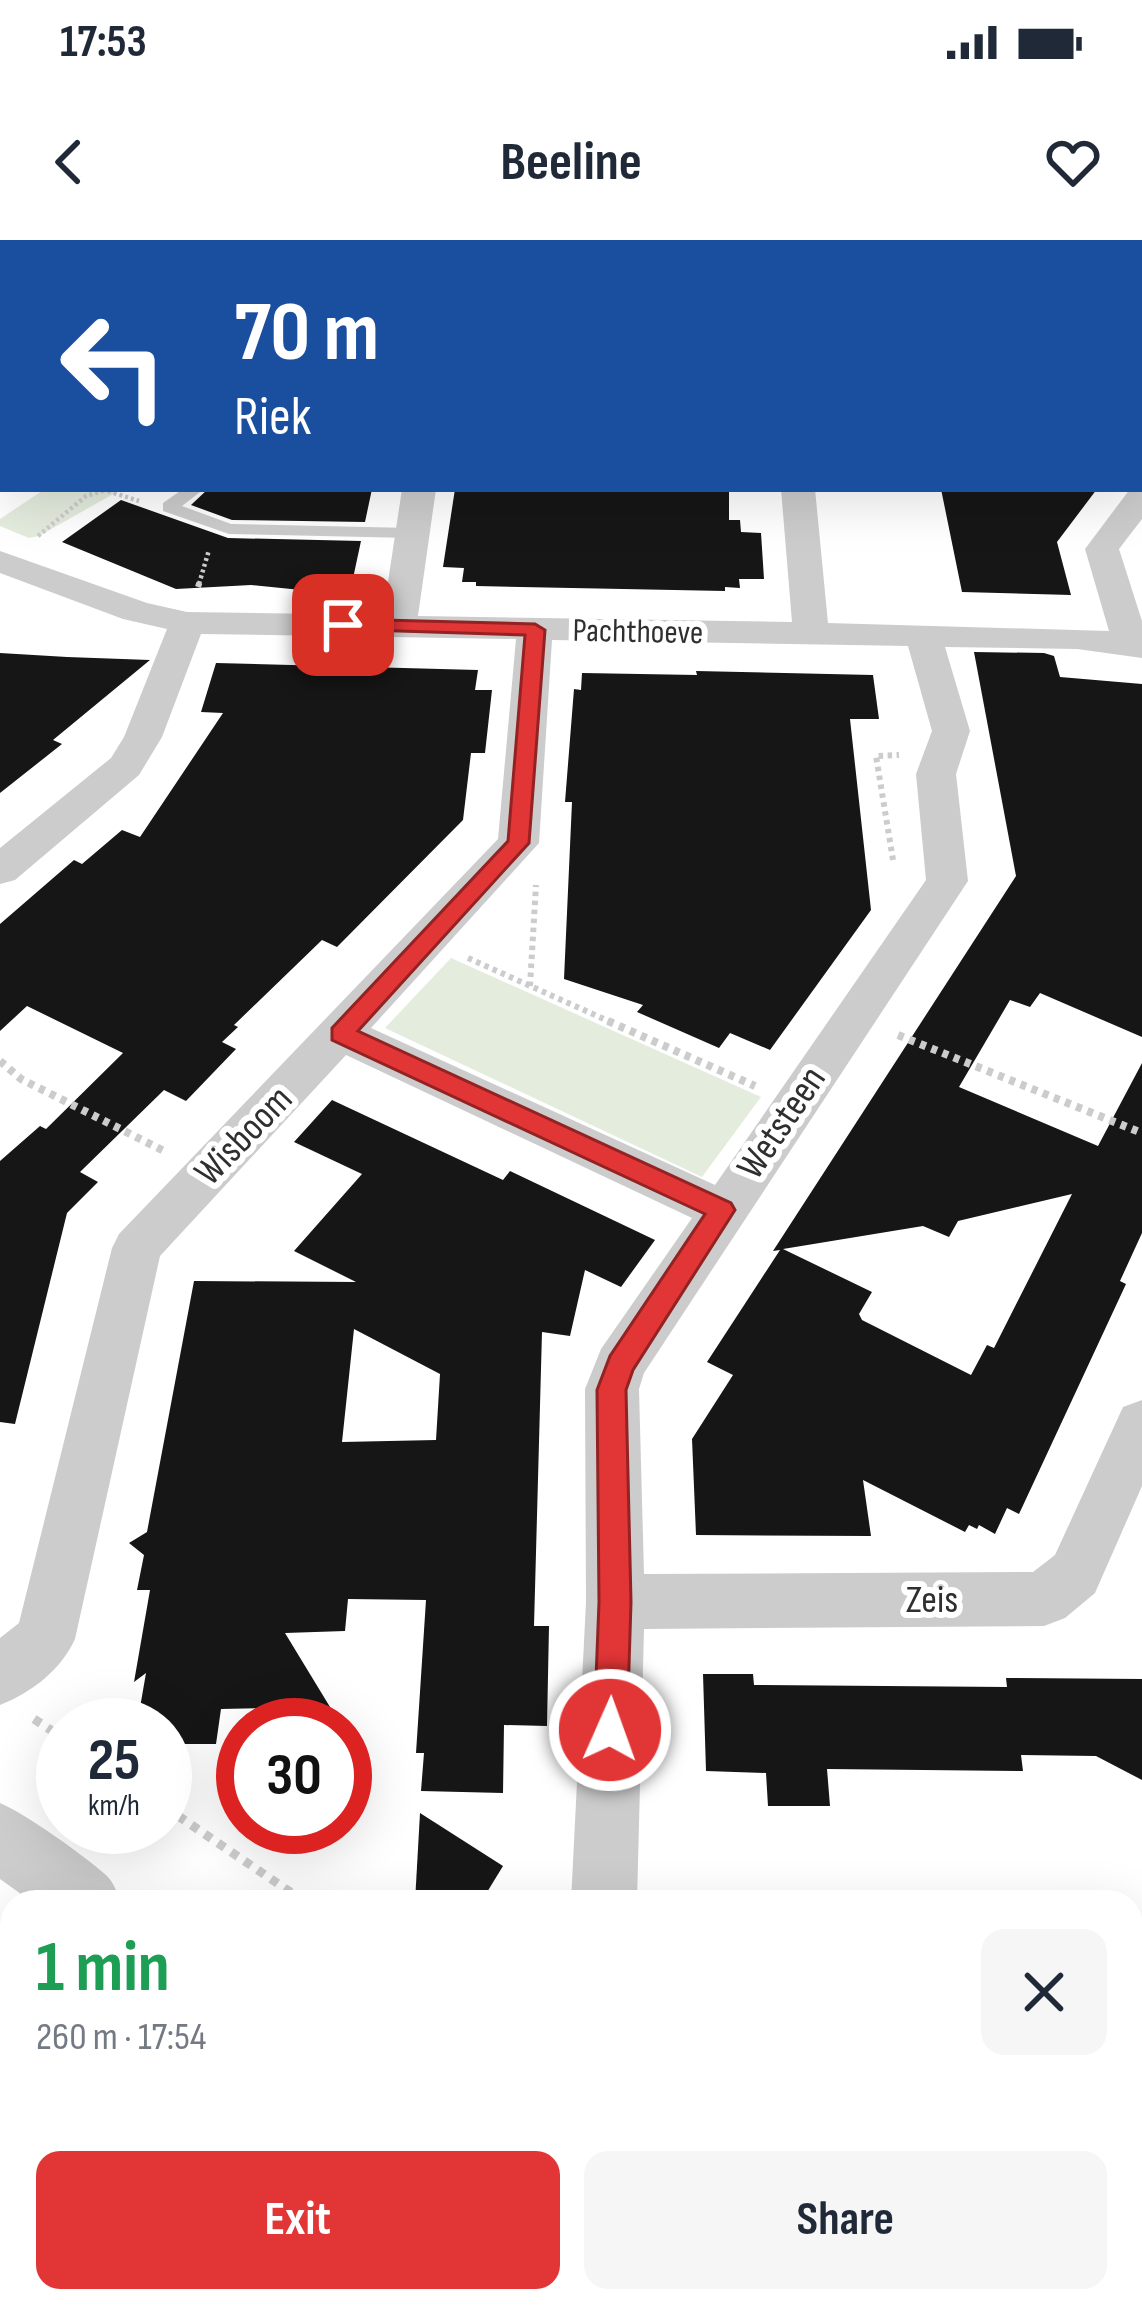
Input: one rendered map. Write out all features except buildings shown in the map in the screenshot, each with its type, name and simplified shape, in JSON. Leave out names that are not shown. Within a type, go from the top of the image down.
[{"type":"street","points":[[399,626],[418,492]]},
{"type":"street","points":[[798,492],[811,637]]},
{"type":"street","points":[[1136,645],[1102,549],[1142,496]]},
{"type":"street","name":"Pachthoeve","points":[[5,562],[136,611],[187,623],[1077,638],[1136,645]]},
{"type":"street","points":[[0,870],[125,766],[143,737],[187,623]]},
{"type":"street","points":[[518,843],[535,630]]},
{"type":"street","name":"Wetsteen","points":[[604,1890],[615,1602],[612,1390],[620,1365],[947,880],[936,774],[951,731],[924,639]]},
{"type":"street","name":"Wisboom","points":[[0,1676],[45,1639],[136,1248],[518,843]]},
{"type":"street","points":[[341,1034],[722,1210]]},
{"type":"street","name":"Zeis","points":[[615,1602],[1044,1599],[1075,1574],[1142,1424]]},
{"type":"street","points":[[0,1835],[10,1848],[71,1890]]},
{"type":"lane","points":[[191,492],[170,507],[229,529],[411,533]]},
{"type":"path","points":[[5,562],[33,544],[42,528],[86,496],[99,492]]},
{"type":"path","points":[[187,623],[209,550],[229,529]]},
{"type":"path","points":[[518,843],[538,848],[530,986]]},
{"type":"path","points":[[428,940],[795,1104]]},
{"type":"path","points":[[853,1017],[1142,1132]]},
{"type":"path","points":[[0,1061],[21,1079],[208,1173]]},
{"type":"path","points":[[192,1825],[287,1890]]},
{"type":"shaded area","points":[[40,492],[117,492],[39,536],[29,538],[0,526],[0,519]]},
{"type":"shaded area","points":[[451,958],[761,1097],[702,1177],[385,1028]]},
{"type":"route","points":[[343,625],[535,630],[518,843],[341,1034],[722,1210],[620,1365],[612,1390],[615,1602],[610,1730]]}]
